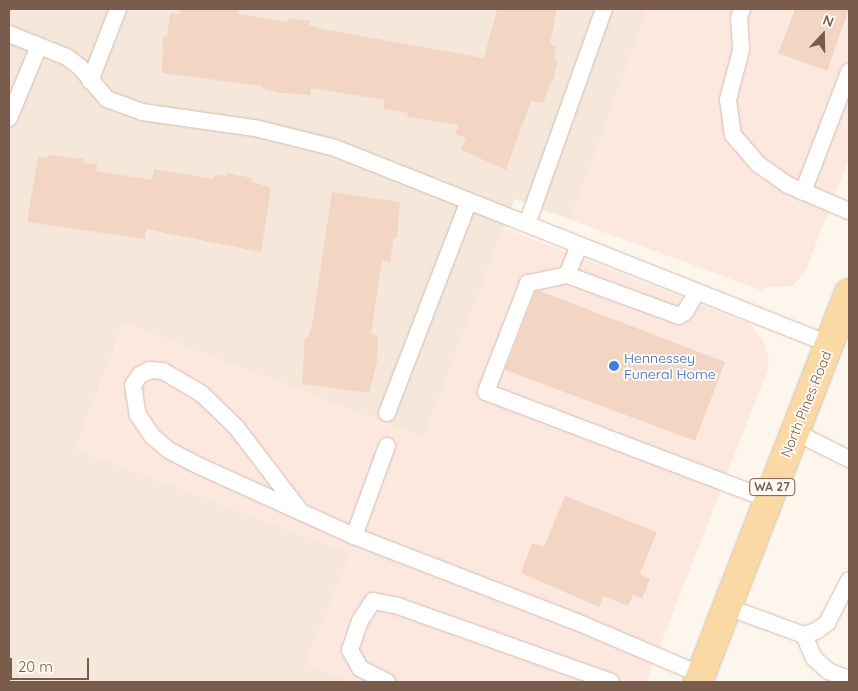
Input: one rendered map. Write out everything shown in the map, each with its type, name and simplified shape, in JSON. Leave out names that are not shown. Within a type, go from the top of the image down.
[{"type":"main road","name":"North Pines Road","points":[[700,678],[768,498],[849,293]]},
{"type":"lane","points":[[90,81],[118,9]]},
{"type":"lane","points":[[527,224],[604,9]]},
{"type":"lane","points":[[742,9],[739,18],[741,50],[728,100],[733,135],[758,164],[803,192],[849,211]]},
{"type":"lane","points":[[9,34],[67,57],[108,98],[142,112],[302,138],[527,224],[829,344]]},
{"type":"lane","points":[[9,118],[39,46]]},
{"type":"lane","points":[[803,192],[849,72]]},
{"type":"lane","points":[[387,413],[469,202]]},
{"type":"lane","points":[[567,275],[580,245]]},
{"type":"lane","points":[[698,292],[685,312],[678,316],[567,275],[528,283],[486,392],[768,498]]},
{"type":"lane","points":[[300,512],[236,427],[202,394],[179,378],[163,371],[150,370],[140,375],[133,385],[133,398],[138,415],[152,436],[170,451],[197,466],[300,512],[354,536],[577,622],[700,678]]},
{"type":"lane","points":[[795,432],[849,459]]},
{"type":"lane","points":[[354,536],[387,446]]},
{"type":"lane","points":[[804,635],[827,623],[849,580]]},
{"type":"lane","points":[[387,682],[360,668],[350,650],[360,621],[373,601],[398,606],[611,682]]},
{"type":"lane","points":[[727,607],[804,635],[814,658],[828,671],[849,679]]},
{"type":"shaded area","points":[[9,9],[648,9],[571,220],[515,199],[424,438],[124,324],[76,449],[351,553],[306,664],[353,682],[9,682]]},
{"type":"shaded area","points":[[648,9],[849,9],[849,158],[805,272],[793,286],[765,287],[763,291],[571,220]]},
{"type":"shaded area","points":[[504,228],[750,324],[765,344],[769,359],[767,371],[646,682],[353,682],[306,665],[350,553],[76,449],[125,323],[424,438]]},
{"type":"building","points":[[180,9],[239,9],[239,14],[288,22],[289,18],[310,21],[309,25],[322,29],[484,58],[497,9],[557,9],[550,44],[556,46],[554,59],[558,60],[553,81],[551,81],[543,103],[531,101],[506,170],[461,150],[466,138],[455,134],[458,125],[407,117],[408,113],[383,109],[385,100],[311,88],[310,95],[283,93],[262,89],[262,86],[162,73],[163,37],[167,37],[170,13],[179,14]]},
{"type":"building","points":[[795,9],[849,9],[827,71],[778,53]]},
{"type":"building","points":[[48,155],[84,159],[84,163],[97,164],[96,171],[152,180],[154,169],[214,179],[215,175],[227,176],[227,173],[252,178],[251,181],[271,188],[261,252],[146,229],[145,239],[27,222],[38,157],[48,158]]},
{"type":"building","points":[[332,192],[400,202],[397,238],[394,237],[390,262],[382,260],[371,334],[378,336],[377,362],[369,393],[302,384],[305,337],[308,338],[312,325]]},
{"type":"building","name":"Hennessey Funeral Home","points":[[540,291],[725,362],[695,441],[505,370],[535,292]]},
{"type":"building","points":[[565,496],[657,532],[640,574],[650,579],[642,599],[633,595],[628,606],[603,596],[599,607],[521,573],[532,543],[544,547]]},
{"type":"place","name":"Hennessey Funeral Home","points":[[614,366]]}]
